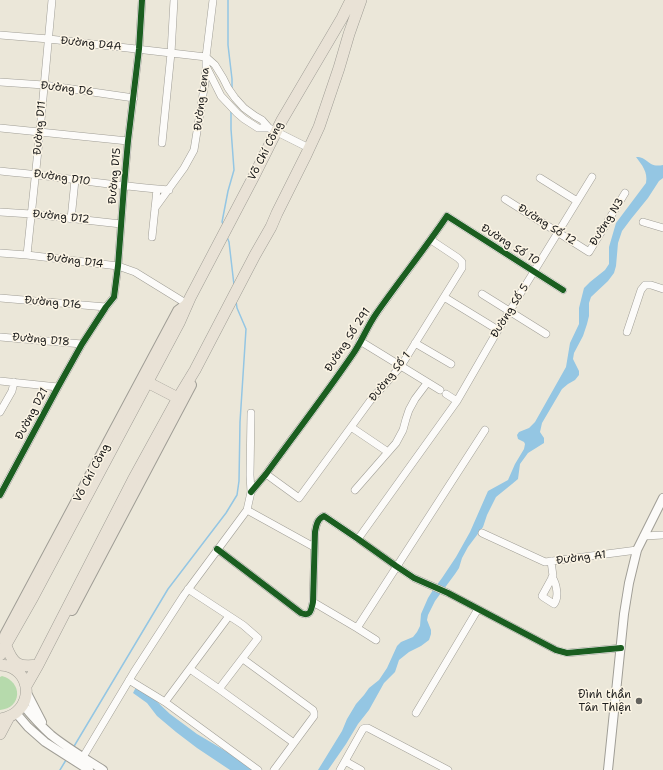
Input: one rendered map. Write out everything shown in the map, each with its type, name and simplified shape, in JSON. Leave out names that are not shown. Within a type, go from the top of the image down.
[{"type":"highway","name":"Võ Chí Công","points":[[3,650],[33,597],[179,323],[187,304],[254,176],[272,129],[288,110],[342,18],[350,0]]},
{"type":"highway","points":[[7,719],[25,699],[27,686],[133,480],[195,370],[271,227],[319,127],[361,0]]},
{"type":"highway","points":[[147,382],[178,398]]},
{"type":"highway","points":[[3,650],[18,664],[26,667],[38,665]]},
{"type":"highway","points":[[0,661],[16,666],[23,672],[27,686]]},
{"type":"highway","points":[[0,665],[10,667],[18,672],[27,686]]},
{"type":"main road","name":"Võ Chí Công","points":[[3,650],[5,635],[178,311],[187,304]]},
{"type":"main road","points":[[38,665],[46,660],[79,598],[194,379],[195,370]]},
{"type":"street","name":"Đường D11","points":[[27,255],[52,0]]},
{"type":"street","name":"Đường D15","points":[[82,344],[114,297],[118,266],[128,141],[139,49],[142,0]]},
{"type":"street","points":[[162,143],[171,53],[174,0]]},
{"type":"street","name":"Đường Lena","points":[[155,208],[184,168],[194,150],[199,127],[213,0]]},
{"type":"street","name":"Đường D4A","points":[[0,35],[206,57]]},
{"type":"street","points":[[206,57],[215,65],[228,88],[244,108],[272,129],[307,151]]},
{"type":"street","points":[[206,68],[221,96],[236,113],[258,128],[272,129]]},
{"type":"street","name":"Đường D6","points":[[0,82],[44,86],[134,98]]},
{"type":"street","points":[[251,124],[255,116]]},
{"type":"street","points":[[0,128],[128,141]]},
{"type":"street","name":"Đường D10","points":[[0,171],[169,190]]},
{"type":"street","name":"Đường Số 5","points":[[358,539],[457,401],[509,311],[592,177]]},
{"type":"street","points":[[540,178],[577,201]]},
{"type":"street","points":[[71,218],[75,180]]},
{"type":"street","points":[[152,237],[157,189]]},
{"type":"street","name":"Đường N3","points":[[589,252],[625,193]]},
{"type":"street","name":"Đường Số 12","points":[[505,199],[589,252]]},
{"type":"street","name":"Đường D12","points":[[0,212],[121,224]]},
{"type":"street","name":"Đường Số 291","points":[[251,492],[266,474],[354,353],[374,316],[431,240],[447,216]]},
{"type":"street","name":"Đường Số 10","points":[[447,216],[563,290]]},
{"type":"street","points":[[643,222],[663,228]]},
{"type":"street","name":"Đường Số 1","points":[[266,474],[299,498],[370,401],[401,366],[462,268],[462,262],[458,258],[431,240]]},
{"type":"street","name":"Đường D14","points":[[0,253],[118,266],[135,272],[187,304]]},
{"type":"street","points":[[627,332],[641,290],[645,285],[651,285],[663,289]]},
{"type":"street","points":[[482,294],[546,334]]},
{"type":"street","points":[[444,297],[498,330]]},
{"type":"street","name":"Đường D16","points":[[0,298],[106,307]]},
{"type":"street","name":"Đường D18","points":[[0,337],[82,344]]},
{"type":"street","points":[[360,341],[457,401]]},
{"type":"street","name":"Đường D21","points":[[0,495],[82,344]]},
{"type":"street","points":[[415,344],[451,364]]},
{"type":"street","points":[[0,381],[58,387]]},
{"type":"street","points":[[0,412],[12,391],[14,382]]},
{"type":"street","points":[[355,490],[396,443],[409,410],[427,383]]},
{"type":"street","points":[[82,761],[129,680],[188,589],[247,510],[251,492],[251,413]]},
{"type":"street","points":[[351,427],[388,452]]},
{"type":"street","points":[[357,628],[485,430]]},
{"type":"street","points":[[608,770],[629,583],[637,550],[663,498]]},
{"type":"street","points":[[247,510],[314,547]]},
{"type":"street","points":[[217,550],[301,613],[304,615],[308,614],[310,613],[313,602],[314,532],[317,522],[324,516],[414,578],[448,593],[556,650],[567,653],[621,648]]},
{"type":"street","name":"Đường A1","points":[[482,533],[545,562],[637,550]]},
{"type":"street","points":[[644,536],[663,535]]},
{"type":"street","points":[[550,561],[552,577]]},
{"type":"street","points":[[188,589],[243,625],[258,638],[219,689]]},
{"type":"street","points":[[313,602],[376,640]]},
{"type":"street","points":[[416,713],[478,609]]},
{"type":"street","points":[[165,702],[229,616]]},
{"type":"street","points":[[243,659],[313,710],[314,713],[314,716],[274,770]]},
{"type":"street","points":[[190,669],[294,744]]},
{"type":"street","points":[[129,680],[165,702],[258,770]]},
{"type":"street","points":[[27,686],[41,721],[50,734]]},
{"type":"street","points":[[7,719],[34,718],[64,750]]},
{"type":"street","points":[[7,719],[28,727],[46,742],[64,750],[82,761],[104,770]]},
{"type":"street","points":[[340,770],[363,729],[365,728],[368,728],[448,770]]},
{"type":"street","points":[[82,761],[88,770]]},
{"type":"street","points":[[345,761],[361,770]]},
{"type":"green space","points":[[2,676],[9,679],[14,684],[17,694],[13,705],[0,710],[0,677]]},
{"type":"water","points":[[636,157],[640,157],[654,165],[663,165],[663,178],[659,181],[648,198],[622,231],[618,243],[614,273],[608,281],[591,297],[587,324],[583,336],[574,353],[573,359],[579,371],[579,375],[575,380],[562,389],[542,423],[540,432],[544,438],[544,443],[528,453],[520,464],[518,479],[496,497],[483,527],[468,547],[459,568],[435,601],[427,620],[431,630],[429,640],[399,660],[395,672],[384,683],[369,710],[328,770],[318,770],[342,731],[356,704],[369,688],[379,680],[387,668],[397,646],[401,642],[413,637],[417,632],[420,626],[421,614],[428,598],[456,557],[470,532],[488,491],[508,480],[524,449],[525,444],[518,439],[517,435],[519,432],[529,428],[535,422],[566,367],[570,343],[579,324],[579,308],[584,288],[605,270],[609,264],[609,247],[616,223],[646,183],[645,172]]},
{"type":"water","points":[[136,687],[150,695],[170,714],[197,734],[234,756],[253,770],[230,770],[197,748],[157,716],[147,703],[133,693]]},
{"type":"waterway","points":[[228,0],[228,45],[232,88]]},
{"type":"waterway","points":[[223,224],[222,222],[228,191],[234,170],[231,112]]},
{"type":"waterway","points":[[227,237],[229,242],[234,285]]},
{"type":"waterway","points":[[73,748],[168,589],[226,513],[237,495],[239,481],[240,422],[246,329],[237,308],[236,301]]},
{"type":"waterway","points":[[60,770],[66,760]]},
{"type":"cycle path","points":[[0,495],[82,344],[114,297],[118,266],[128,141],[139,49],[142,0]]},
{"type":"cycle path","points":[[251,492],[332,384],[356,349],[376,314],[447,216],[563,290]]},
{"type":"cycle path","points":[[217,549],[301,613],[307,614],[310,612],[313,602],[315,530],[318,521],[324,516],[414,578],[448,593],[556,650],[567,653],[621,648]]},
{"type":"place","name":"Đình thần Tân Thiện","points":[[639,701]]}]
